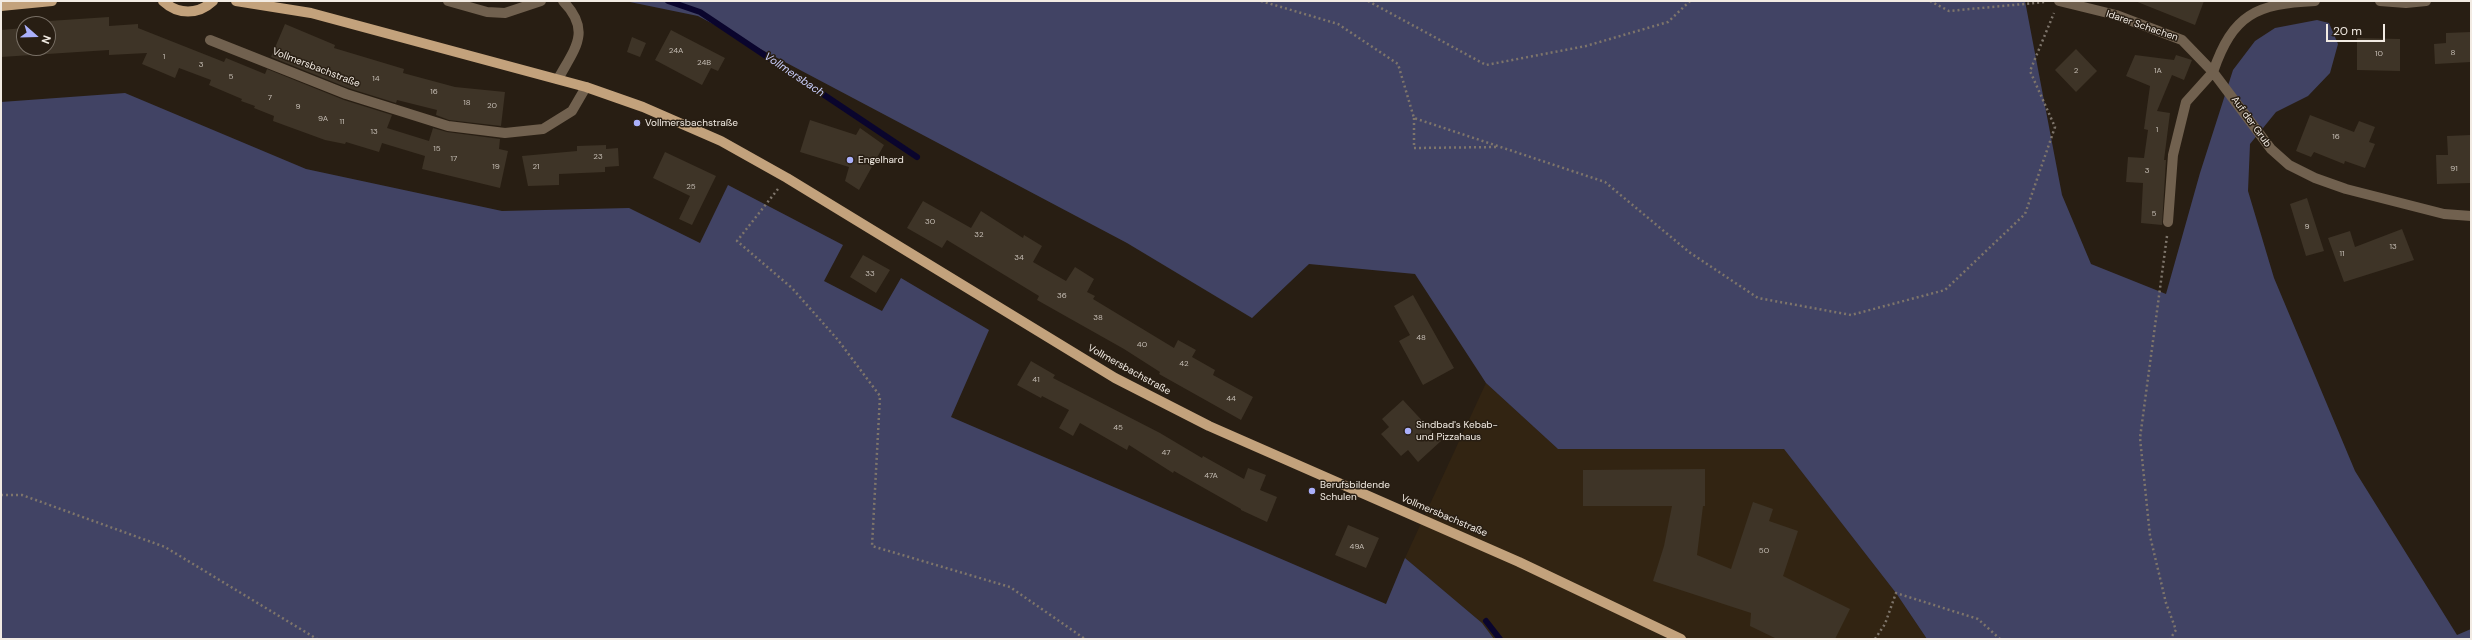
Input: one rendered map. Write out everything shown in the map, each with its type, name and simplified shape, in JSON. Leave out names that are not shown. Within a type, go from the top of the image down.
[{"type":"main road","points":[[1,6],[52,1]]},
{"type":"main road","points":[[163,1],[172,8],[186,12],[201,9],[213,1]]},
{"type":"main road","name":"Vollmersbachstraße","points":[[236,1],[311,13],[586,87],[643,107],[721,141],[787,178],[1115,378],[1216,429],[1519,562],[1681,639]]},
{"type":"main road","name":"Vollmersbachstraße","points":[[283,1],[311,13]]},
{"type":"street","points":[[448,1],[487,12],[505,13],[541,1]]},
{"type":"street","points":[[558,79],[576,46],[580,25],[573,11],[563,1]]},
{"type":"street","points":[[2168,222],[2173,155],[2186,102],[2213,72],[2221,49],[2236,26],[2253,12],[2273,5],[2315,1]]},
{"type":"street","points":[[2380,1],[2406,3],[2426,1]]},
{"type":"street","name":"Idarer Schachen","points":[[2055,4],[2116,15],[2182,40],[2213,72]]},
{"type":"street","name":"Vollmersbachstraße","points":[[210,40],[346,94],[448,126],[505,133],[543,129],[572,111],[586,87]]},
{"type":"street","name":"Auf der Grub","points":[[2213,72],[2271,149],[2289,165],[2315,178],[2346,189],[2444,214],[2471,216]]},
{"type":"path","points":[[1261,1],[1338,24],[1398,64],[1414,118],[1414,148],[1501,147]]},
{"type":"path","points":[[1368,1],[1486,65],[1586,46],[1668,22],[1690,1]]},
{"type":"path","points":[[1414,118],[1605,182],[1689,252],[1758,298],[1851,315],[1945,290],[2025,214],[2055,128],[2030,71],[2055,4],[1949,11],[1930,1]]},
{"type":"path","points":[[787,178],[737,241],[792,288],[838,340],[880,396],[872,546],[1010,587],[1085,639]]},
{"type":"path","points":[[2168,222],[2140,438],[2150,536],[2166,604],[2176,630],[2170,639]]},
{"type":"path","points":[[1,495],[22,495],[165,547],[317,639]]},
{"type":"path","points":[[1875,639],[1885,624],[1896,593],[1978,619],[2000,639]]},
{"type":"shaded area","points":[[625,1],[2025,1],[2062,195],[2091,264],[2166,294],[2200,173],[2233,70],[2255,41],[2275,28],[2317,20],[2329,23],[2338,44],[2330,73],[2308,96],[2276,112],[2250,144],[2248,191],[2274,278],[2355,471],[2457,635],[2471,629],[2471,639],[1927,639],[1896,593],[1784,449],[1558,449],[1486,383],[1415,274],[1309,264],[1252,318],[1127,243],[698,16]]},
{"type":"shaded area","points":[[125,93],[306,169],[502,211],[629,208],[700,243],[728,185],[843,245],[824,281],[882,311],[901,278],[989,330],[951,417],[1386,604],[1405,558],[1482,623],[1494,639],[1,639],[1,102]]},
{"type":"shaded area","points":[[1486,383],[1558,449],[1784,449],[1896,593],[1927,639],[1494,639],[1482,623],[1405,558]]},
{"type":"building","points":[[2135,1],[2204,1],[2195,25]]},
{"type":"building","points":[[109,17],[109,26],[138,24],[138,28],[224,62],[226,58],[265,74],[267,69],[344,100],[392,115],[387,128],[429,141],[433,128],[447,132],[500,139],[499,149],[508,151],[500,188],[422,169],[425,156],[382,143],[379,152],[346,142],[345,144],[325,140],[273,121],[274,116],[254,108],[255,106],[241,101],[242,99],[209,85],[211,80],[179,68],[175,78],[142,64],[147,53],[109,55],[109,50],[56,53],[56,21]]},
{"type":"building","points":[[285,24],[335,45],[334,48],[404,69],[403,73],[455,87],[505,92],[501,126],[449,120],[436,115],[437,110],[397,100],[396,103],[348,88],[271,57]]},
{"type":"building","points":[[16,29],[16,56],[1,57],[1,30]]},
{"type":"building","points":[[671,30],[725,58],[718,71],[711,68],[702,85],[655,60]]},
{"type":"building","points":[[2471,32],[2471,62],[2435,64],[2434,44],[2446,43],[2446,33]]},
{"type":"building","points":[[632,37],[646,43],[640,57],[627,52]]},
{"type":"building","points":[[2357,38],[2400,39],[2400,71],[2357,70]]},
{"type":"building","points":[[2076,49],[2097,71],[2076,92],[2055,70]]},
{"type":"building","points":[[2135,55],[2174,60],[2176,55],[2192,60],[2184,80],[2172,75],[2157,111],[2170,113],[2164,160],[2166,160],[2162,225],[2141,223],[2143,183],[2126,182],[2128,157],[2144,158],[2148,130],[2144,129],[2150,86],[2126,76]]},
{"type":"building","points":[[2310,115],[2354,132],[2359,121],[2375,127],[2369,142],[2375,144],[2365,168],[2345,161],[2344,164],[2314,152],[2311,157],[2296,151]]},
{"type":"building","name":"Engelhard","points":[[810,120],[856,135],[860,128],[884,145],[859,190],[845,181],[849,167],[800,152]]},
{"type":"building","points":[[2471,135],[2471,183],[2437,184],[2436,155],[2448,155],[2447,136]]},
{"type":"building","points":[[606,145],[606,149],[618,148],[619,166],[605,167],[605,172],[559,174],[559,185],[528,186],[522,156],[577,151],[577,146]]},
{"type":"building","points":[[665,152],[716,176],[692,225],[679,219],[690,196],[653,178]]},
{"type":"building","points":[[2307,198],[2324,251],[2306,256],[2290,204]]},
{"type":"building","points":[[923,201],[971,228],[981,211],[1023,238],[1024,235],[1042,246],[1033,262],[1066,281],[1075,267],[1094,279],[1087,292],[1095,296],[1093,299],[1174,348],[1178,340],[1196,350],[1192,357],[1215,370],[1213,375],[1253,397],[1241,420],[1159,374],[1160,372],[1124,349],[1037,300],[1039,296],[947,240],[942,248],[907,228]]},
{"type":"building","points":[[2402,229],[2414,260],[2344,282],[2328,238],[2350,231],[2355,247]]},
{"type":"building","points":[[863,255],[890,270],[876,293],[850,277]]},
{"type":"building","points":[[1413,295],[1454,368],[1423,385],[1399,341],[1410,335],[1394,306]]},
{"type":"building","points":[[1031,361],[1055,375],[1053,378],[1160,433],[1202,458],[1203,456],[1244,479],[1248,468],[1266,475],[1260,490],[1277,497],[1267,522],[1241,510],[1174,471],[1173,473],[1129,445],[1127,450],[1080,423],[1073,436],[1059,428],[1069,410],[1042,396],[1041,398],[1017,385]]},
{"type":"building","name":"Sindbad's Kebab- und Pizzahaus","points":[[1403,400],[1441,441],[1418,462],[1408,450],[1401,456],[1381,434],[1389,427],[1382,419]]},
{"type":"building","points":[[1705,469],[1705,506],[1703,506],[1697,555],[1731,569],[1753,502],[1773,509],[1769,521],[1798,531],[1783,576],[1850,609],[1835,639],[1777,639],[1750,626],[1751,613],[1653,581],[1664,546],[1672,506],[1583,506],[1583,470]]},
{"type":"building","points":[[1348,525],[1379,538],[1366,568],[1335,555]]},
{"type":"waterway","name":"Vollmersbach","points":[[668,1],[700,12],[917,157]]},
{"type":"waterway","name":"Vollmersbach","points":[[1486,621],[1500,639]]},
{"type":"place","name":"Vollmersbachstraße","points":[[637,123]]},
{"type":"place","name":"Engelhard","points":[[850,160]]},
{"type":"place","name":"Sindbad's Kebab- und Pizzahaus","points":[[1408,431]]},
{"type":"place","name":"Berufsbildende Schulen","points":[[1312,491]]}]
